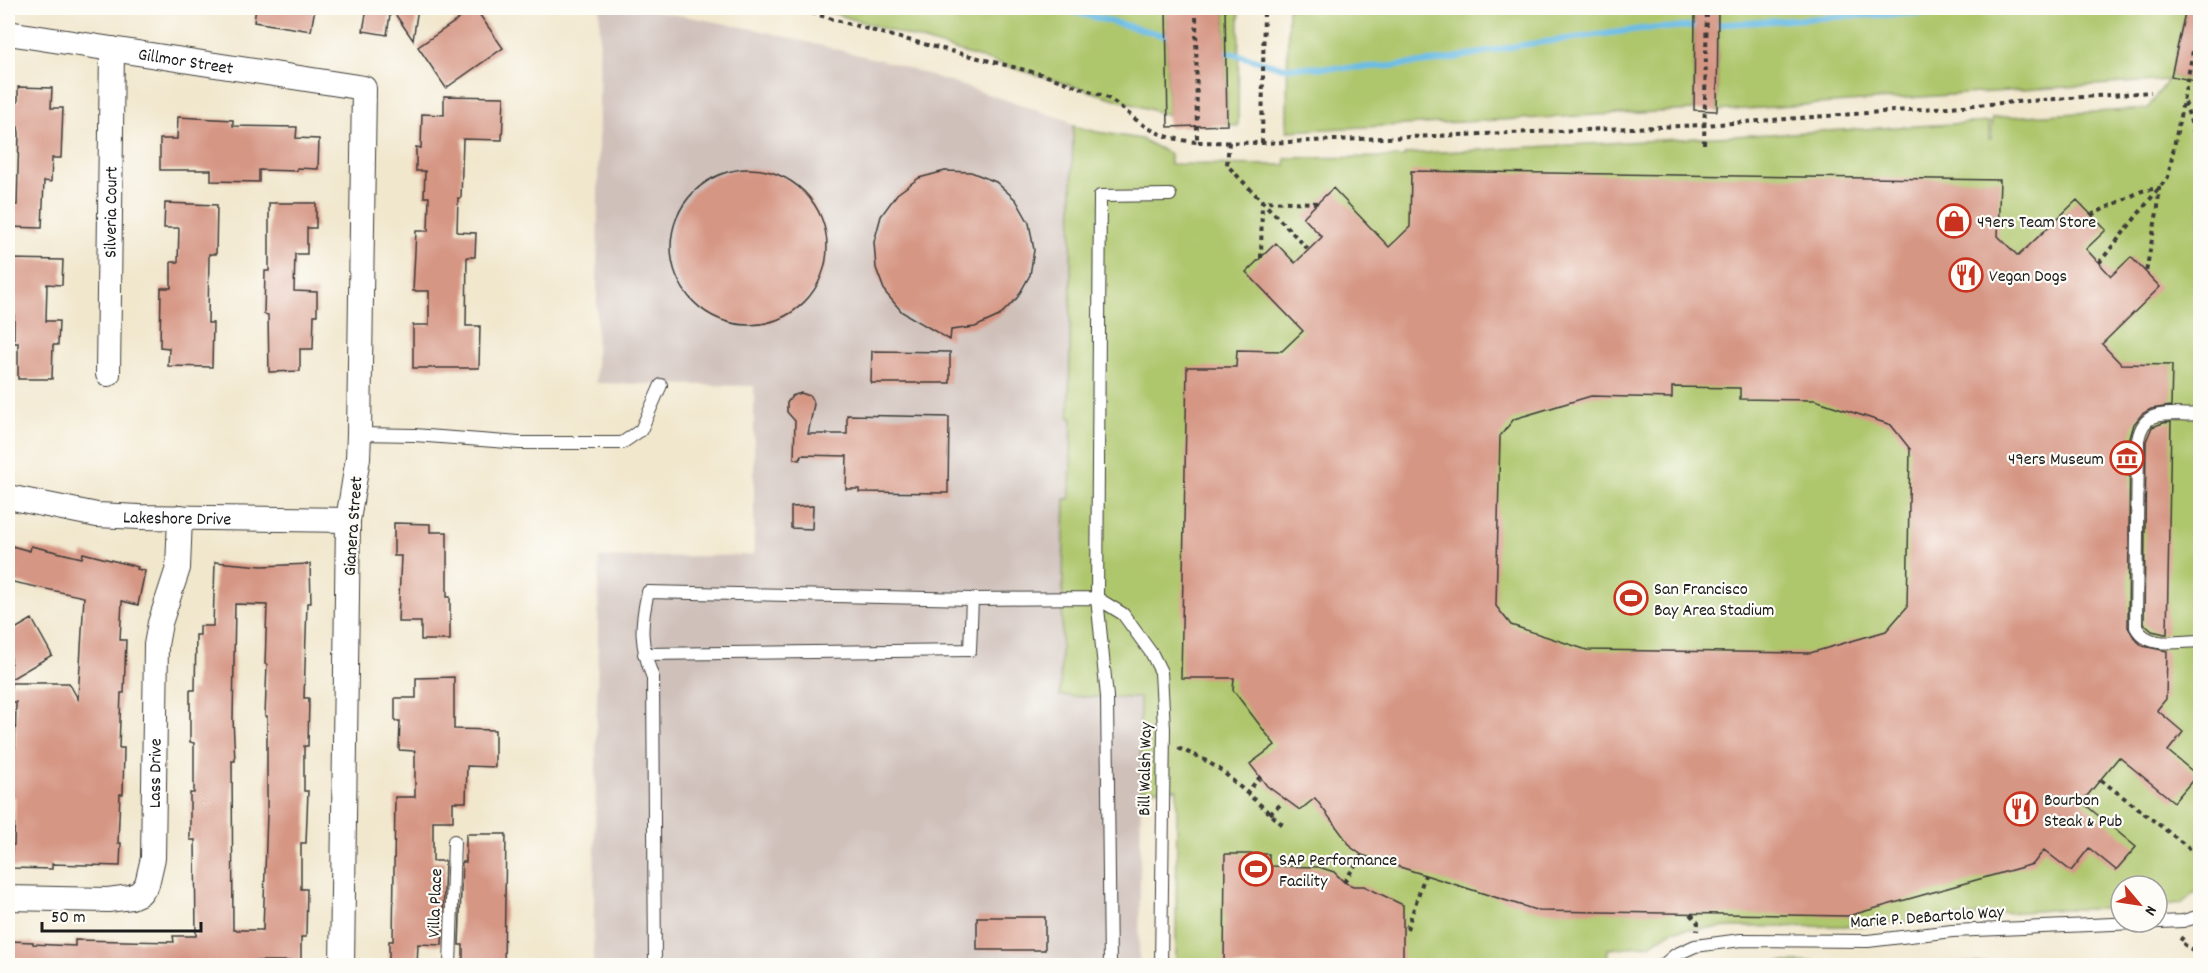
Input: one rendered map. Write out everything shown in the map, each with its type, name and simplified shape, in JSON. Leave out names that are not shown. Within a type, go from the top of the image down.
[{"type":"street","name":"Gillmor Street","points":[[8,33],[364,88]]},
{"type":"street","name":"Silveria Court","points":[[108,374],[112,49]]},
{"type":"street","name":"Gianera Street","points":[[342,966],[348,520],[359,434],[364,88]]},
{"type":"street","name":"Lakeshore Drive","points":[[8,497],[97,514],[348,520]]},
{"type":"street","name":"Lass Drive","points":[[8,898],[120,900],[140,892],[147,884],[153,858],[156,645],[160,624],[178,568],[180,517]]},
{"type":"lane","points":[[1110,966],[1107,697],[1097,598],[1100,196],[1170,195]]},
{"type":"lane","points":[[359,434],[414,435],[519,443],[622,443],[640,430],[661,385]]},
{"type":"lane","points":[[2200,414],[2157,415],[2146,420],[2140,428],[2136,627],[2139,634],[2154,641],[2200,641]]},
{"type":"lane","points":[[655,966],[653,678],[644,654],[642,616],[648,592],[972,599],[1097,598]]},
{"type":"lane","name":"Bill Walsh Way","points":[[1097,598],[1123,614],[1152,654],[1161,672],[1163,744],[1161,966]]},
{"type":"lane","points":[[644,654],[970,650],[972,599]]},
{"type":"lane","name":"Villa Place","points":[[450,966],[454,841]]},
{"type":"lane","name":"Marie P. DeBartolo Way","points":[[1662,966],[1675,955],[1695,946],[1741,940],[1868,941],[1952,931],[2183,921],[2200,916]]},
{"type":"path","points":[[795,8],[1044,75],[1104,96],[1140,122],[1168,138],[1197,142],[1262,143],[1705,125],[2151,92]]},
{"type":"path","points":[[1196,8],[1197,142]]},
{"type":"path","points":[[1262,143],[1264,8]]},
{"type":"path","points":[[1704,144],[1707,8]]},
{"type":"path","points":[[2099,262],[2168,177],[2200,16]]},
{"type":"path","points":[[2184,101],[2194,136],[2200,136]]},
{"type":"path","points":[[1229,142],[1227,165],[1309,250]]},
{"type":"path","points":[[2091,215],[2142,191],[2159,188]]},
{"type":"path","points":[[2146,272],[2158,207],[2159,188]]},
{"type":"path","points":[[1262,201],[1318,203]]},
{"type":"path","points":[[1261,258],[1262,201]]},
{"type":"path","points":[[1163,744],[1177,747],[1221,770],[1284,826]]},
{"type":"path","points":[[1246,794],[1260,777]]},
{"type":"path","points":[[2101,780],[2193,851]]},
{"type":"path","points":[[1270,814],[1281,804]]},
{"type":"path","points":[[1344,882],[1362,855]]},
{"type":"path","points":[[1407,929],[1425,875]]},
{"type":"path","points":[[2180,941],[2195,953],[2196,966]]},
{"type":"shaded area","points":[[600,8],[641,8],[754,29],[892,63],[1067,120],[1073,126],[1069,417],[1072,418],[1070,500],[1065,499],[1060,696],[1140,698],[1139,965],[593,966],[599,558],[754,555],[754,386],[596,383]]},
{"type":"green space","points":[[816,8],[1166,8],[1168,115]]},
{"type":"green space","points":[[1225,8],[1239,8],[1238,126],[1227,125]]},
{"type":"green space","points":[[1288,8],[1695,8],[1694,110],[1287,131]]},
{"type":"green space","name":"San Francisco Bay Area Stadium","points":[[1718,8],[2186,8],[2171,76],[2200,82],[2200,888],[2181,904],[2169,906],[2169,874],[2109,874],[2109,909],[2063,909],[1862,926],[1674,930],[1649,945],[1608,949],[1607,965],[1176,965],[1177,789],[1141,790],[1140,698],[1060,696],[1065,499],[1070,499],[1072,418],[1069,418],[1073,126],[1141,139],[1170,154],[1170,164],[1285,165],[1286,158],[1404,157],[1405,154],[1989,122],[1989,139],[1991,139],[1992,118],[2147,109],[2168,80],[1717,111]]},
{"type":"green space","points":[[1739,962],[2091,963],[2094,965],[1739,966]]},
{"type":"building","points":[[256,8],[315,8],[311,31],[254,22]]},
{"type":"building","points":[[367,8],[391,8],[387,35],[363,31]]},
{"type":"building","points":[[391,8],[418,8],[413,40]]},
{"type":"building","points":[[475,8],[503,48],[446,88],[418,47]]},
{"type":"building","points":[[1166,8],[1225,8],[1227,125],[1168,127]]},
{"type":"building","points":[[1695,8],[1718,8],[1717,111],[1694,110]]},
{"type":"building","points":[[2186,8],[2200,8],[2200,82],[2171,76]]},
{"type":"building","points":[[18,87],[52,88],[51,108],[63,108],[61,158],[52,158],[51,182],[44,181],[42,228],[8,227],[8,205],[17,205],[19,133],[18,127],[8,127],[8,102],[18,102]]},
{"type":"building","points":[[444,96],[504,97],[502,140],[463,139],[461,198],[458,198],[457,232],[476,233],[475,257],[467,257],[466,326],[480,326],[479,368],[413,368],[413,325],[429,325],[429,291],[413,291],[416,231],[428,231],[429,197],[424,197],[425,171],[416,171],[416,147],[421,148],[422,114],[444,115]]},
{"type":"building","points":[[178,117],[233,120],[233,126],[297,127],[296,138],[319,139],[318,169],[259,170],[259,182],[211,181],[211,170],[160,170],[160,139],[177,139]]},
{"type":"building","points":[[749,169],[779,175],[804,192],[821,217],[827,247],[821,277],[804,302],[779,319],[749,325],[719,319],[694,302],[677,277],[671,247],[677,217],[694,192],[719,175]]},
{"type":"building","points":[[945,171],[971,172],[996,182],[1016,200],[1029,223],[1034,250],[1030,275],[1017,298],[999,316],[975,327],[951,330],[950,340],[902,312],[885,292],[876,268],[874,242],[881,216],[897,194],[919,178]]},
{"type":"building","name":"San Francisco Bay Area Stadium","points":[[1411,171],[2000,180],[1998,236],[2018,256],[2077,200],[2106,230],[2086,249],[2111,276],[2131,257],[2160,287],[2102,344],[2121,364],[2172,365],[2171,406],[2151,409],[2142,414],[2134,424],[2130,438],[2128,627],[2135,639],[2143,646],[2167,651],[2166,699],[2157,710],[2183,732],[2168,751],[2197,775],[2174,802],[2119,757],[2082,802],[2136,847],[2116,870],[2089,848],[2071,871],[2044,850],[2033,864],[1848,916],[1539,911],[1362,855],[1352,848],[1315,798],[1300,810],[1267,786],[1250,764],[1275,745],[1233,690],[1234,678],[1181,678],[1187,367],[1236,367],[1237,350],[1282,351],[1303,331],[1246,272],[1276,243],[1295,263],[1322,237],[1303,217],[1333,188],[1389,247],[1410,227]],"holes":[[[1672,387],[1740,388],[1740,399],[1815,400],[1891,425],[1910,449],[1907,607],[1886,631],[1810,653],[1587,650],[1511,625],[1496,606],[1500,436],[1514,419],[1591,396],[1672,398]]]},
{"type":"building","points":[[165,203],[217,205],[216,254],[209,254],[208,323],[213,323],[212,367],[168,366],[169,348],[160,347],[161,288],[171,288],[171,262],[178,262],[179,228],[164,228]]},
{"type":"building","points":[[269,203],[316,203],[316,228],[307,228],[307,254],[295,254],[294,291],[317,292],[313,349],[300,349],[300,371],[269,372],[268,315],[264,314],[265,271],[269,271]]},
{"type":"building","points":[[10,259],[63,260],[62,285],[47,284],[46,321],[59,321],[58,345],[53,345],[52,379],[18,379],[18,343],[14,343],[14,309],[9,309]]},
{"type":"building","points":[[872,351],[950,352],[950,383],[871,383]]},
{"type":"building","points":[[801,393],[810,396],[814,404],[808,434],[847,434],[847,415],[949,417],[948,493],[859,492],[859,489],[846,489],[847,456],[801,455],[800,460],[794,459],[795,421],[787,412],[787,403],[792,396]]},
{"type":"building","points":[[2171,422],[2167,634],[2165,634],[2152,631],[2144,624],[2146,441],[2152,427]]},
{"type":"building","points":[[813,506],[812,529],[791,528],[791,507]]},
{"type":"building","points":[[394,523],[430,524],[430,532],[447,532],[447,597],[450,597],[450,640],[421,640],[421,622],[398,622],[401,556],[394,556]]},
{"type":"building","points":[[12,546],[30,551],[31,546],[82,558],[83,553],[138,567],[137,569],[145,571],[138,605],[122,601],[120,640],[126,640],[119,748],[124,748],[123,794],[120,794],[118,843],[121,843],[120,866],[52,864],[52,869],[11,868],[15,797],[10,797],[10,748],[15,748],[16,702],[11,702],[11,683],[69,683],[78,699],[84,597],[8,581],[8,564]]},
{"type":"building","points":[[215,562],[262,566],[310,564],[311,603],[307,603],[304,698],[309,698],[308,746],[304,746],[304,791],[308,791],[306,843],[301,843],[301,889],[307,889],[306,937],[301,937],[301,961],[245,961],[245,966],[9,966],[10,941],[75,946],[75,940],[174,942],[173,936],[196,936],[195,840],[190,840],[190,793],[194,793],[194,743],[190,742],[190,690],[195,690],[196,635],[200,635],[200,626],[213,626]],"holes":[[[235,604],[267,605],[265,664],[267,664],[265,716],[267,716],[267,814],[263,930],[233,930],[232,761],[235,761],[233,719]]]},
{"type":"building","points":[[32,619],[52,655],[11,679],[8,633]]},
{"type":"building","points":[[454,677],[454,729],[495,730],[495,767],[467,766],[466,802],[453,802],[453,821],[433,821],[433,861],[445,861],[442,945],[418,944],[417,966],[389,966],[389,941],[393,941],[395,797],[415,797],[415,751],[399,750],[400,721],[395,721],[395,698],[416,698],[416,678]]},
{"type":"building","points":[[466,834],[506,834],[504,966],[463,966],[463,945],[459,945],[462,862],[466,862]]},
{"type":"building","points":[[1225,854],[1269,854],[1269,866],[1319,867],[1334,872],[1344,882],[1353,886],[1364,886],[1403,905],[1403,966],[1224,966]]},
{"type":"building","points":[[977,917],[1045,917],[1045,950],[977,950]]},
{"type":"waterway","points":[[1059,8],[1174,38]]},
{"type":"waterway","points":[[1712,25],[1851,16],[2064,8]]},
{"type":"waterway","points":[[1219,50],[1281,67],[1392,66],[1438,61],[1522,45],[1641,29],[1701,26]]},
{"type":"place","name":"49ers Team Store","points":[[1954,221]]},
{"type":"place","name":"Vegan Dogs","points":[[1966,275]]},
{"type":"place","name":"49ers Museum","points":[[2127,458]]},
{"type":"place","name":"San Francisco Bay Area Stadium","points":[[1631,598]]},
{"type":"place","name":"Bourbon Steak & Pub","points":[[2021,809]]},
{"type":"place","name":"SAP Performance Facility","points":[[1256,869]]}]
